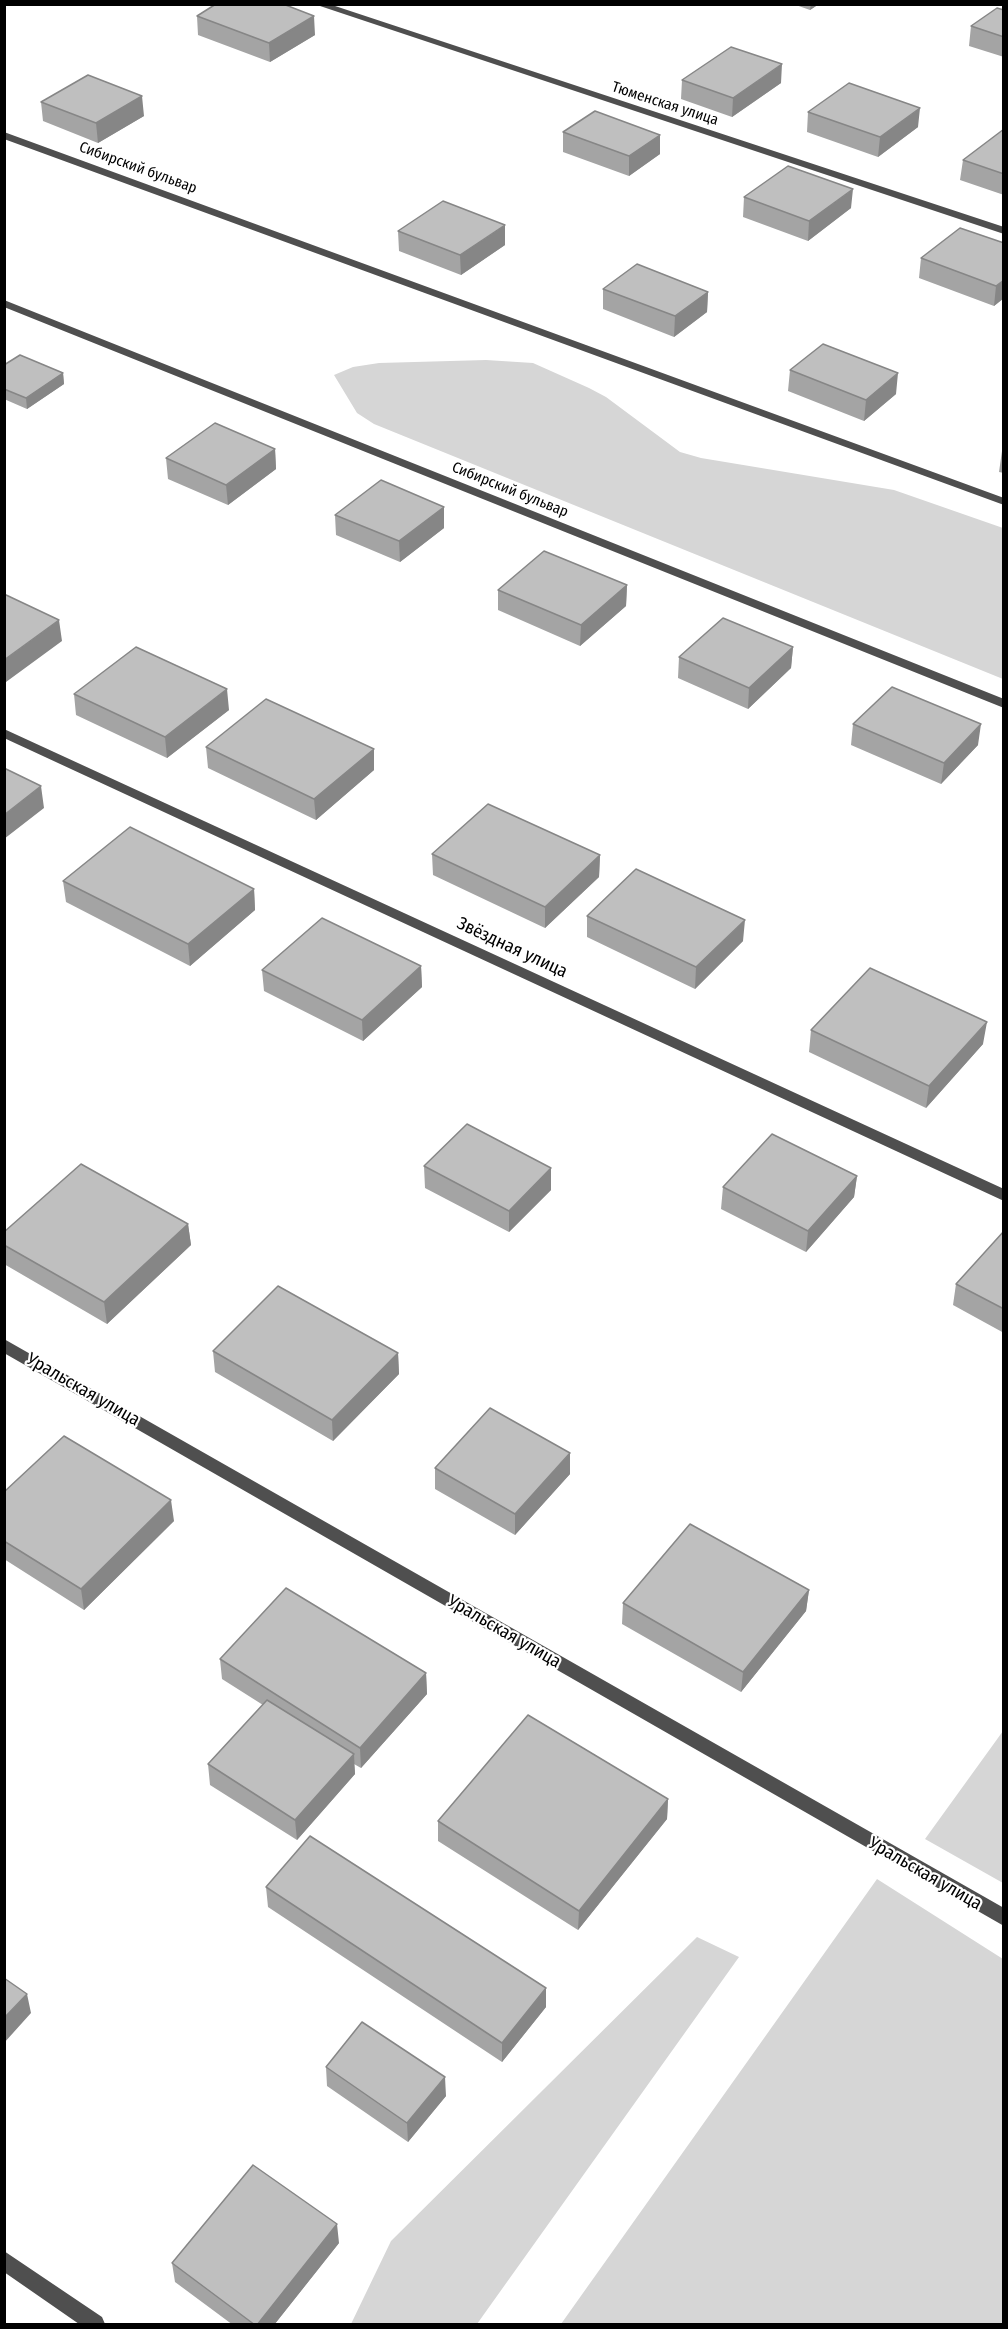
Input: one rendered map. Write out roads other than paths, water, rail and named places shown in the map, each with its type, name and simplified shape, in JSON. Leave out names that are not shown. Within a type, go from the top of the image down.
[{"type":"street","name":"Тюменская улица","points":[[318,4],[1004,231]]},
{"type":"street","name":"Сибирский бульвар","points":[[4,135],[1004,502]]},
{"type":"street","name":"Сибирский бульвар","points":[[4,303],[1004,704]]},
{"type":"street","name":"Звёздная улица","points":[[4,733],[1004,1196]]},
{"type":"street","name":"Уральская улица","points":[[4,1345],[1004,1918]]},
{"type":"street","points":[[4,2260],[95,2325]]}]
